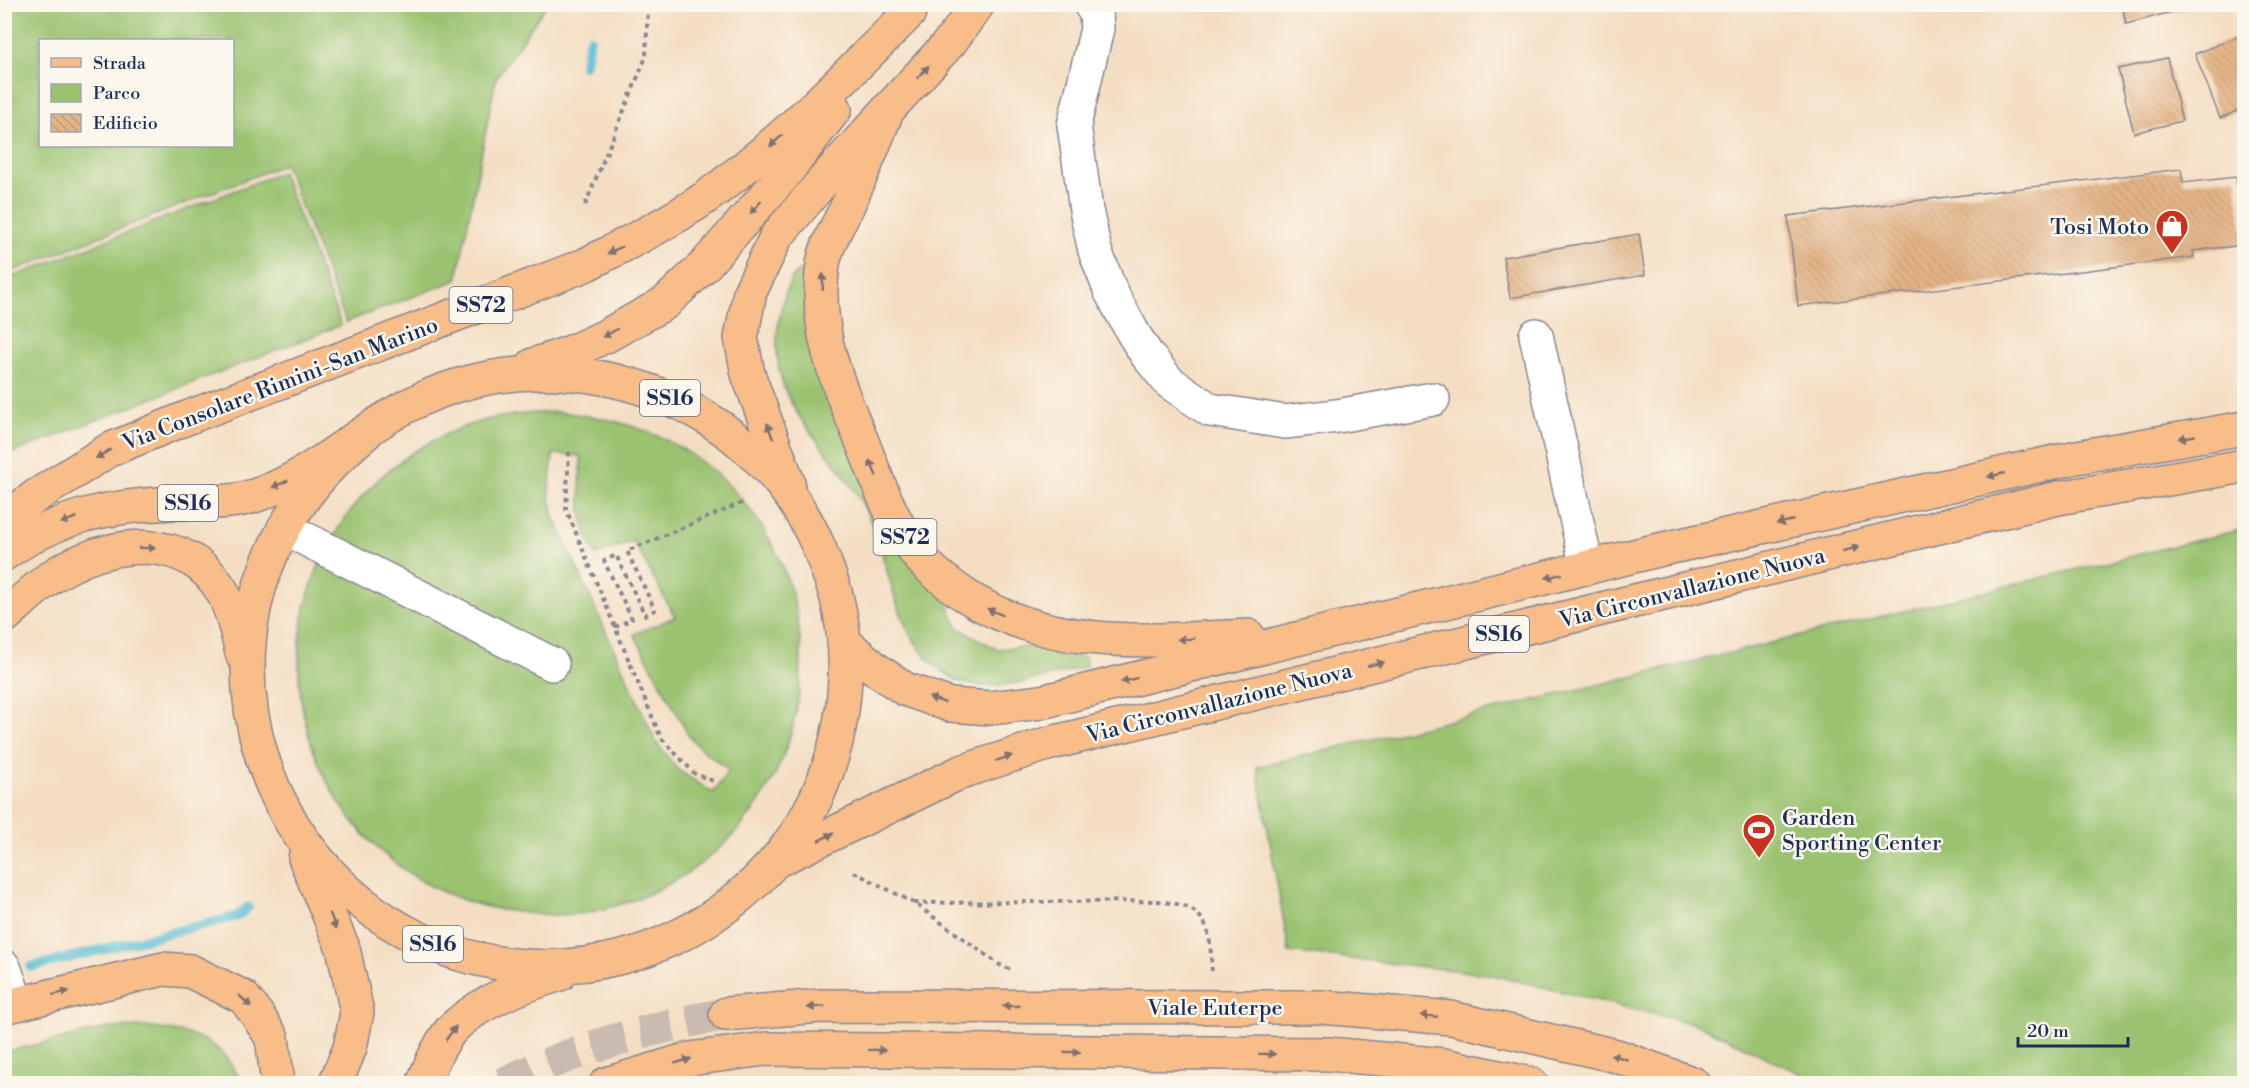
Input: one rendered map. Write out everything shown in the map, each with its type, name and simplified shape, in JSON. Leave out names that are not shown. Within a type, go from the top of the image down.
[{"type":"main road","name":"SS72","points":[[796,505],[748,374],[741,338],[750,292],[776,237],[951,41],[978,4]]},
{"type":"main road","name":"Via Consolare Rimini-San Marino","points":[[505,374],[571,352],[606,336],[665,303],[705,265],[784,175],[911,9]]},
{"type":"main road","name":"Via Consolare Rimini-San Marino","points":[[4,520],[36,496],[109,450],[200,412],[585,265],[644,236],[704,199],[757,158],[820,102],[911,9]]},
{"type":"main road","name":"SS72","points":[[888,110],[824,262],[822,295],[825,339],[834,374],[897,525],[915,551],[943,580],[982,606],[1034,628],[1109,639],[1174,640],[1328,631]]},
{"type":"main road","name":"Via Circonvallazione Nuova","points":[[4,554],[51,526],[84,514],[132,506],[212,502],[253,496],[332,457],[366,433],[413,403],[465,383],[505,374],[570,372],[631,384],[680,402],[726,430],[761,461],[796,505],[819,548],[837,597],[844,642],[844,695],[835,749],[814,801],[796,833],[773,862],[737,898],[699,925],[656,946],[598,963],[566,967],[510,965],[477,960],[424,940],[394,925],[348,892],[302,841],[268,778],[257,742],[250,706],[249,678],[253,616],[262,578],[284,528],[322,473],[366,433]]},
{"type":"main road","name":"Via Circonvallazione Nuova","points":[[844,642],[877,670],[905,689],[950,705],[990,708],[1041,702],[1587,568],[2077,457],[2244,428]]},
{"type":"main road","name":"Via Circonvallazione Nuova","points":[[773,862],[961,772],[1047,744],[2058,498],[2244,466]]},
{"type":"main road","name":"Via Circonvallazione Nuova","points":[[4,617],[31,593],[66,569],[116,549],[152,546],[187,557],[208,574],[222,592],[249,678]]},
{"type":"main road","points":[[284,810],[344,948],[357,1012],[350,1048],[335,1083]]},
{"type":"main road","points":[[423,1083],[432,1062],[454,1027],[494,998],[535,982],[598,963]]},
{"type":"main road","points":[[11,1005],[163,969],[190,970],[243,997],[256,1013],[272,1038],[278,1083]]},
{"type":"main road","name":"Viale Euterpe","points":[[726,1014],[821,1006],[1321,1007],[1451,1018],[1617,1056],[1694,1083]]},
{"type":"main road","name":"Viale Euterpe","points":[[606,1083],[689,1059],[766,1049],[1329,1054],[1444,1065],[1531,1083]]},
{"type":"lane","points":[[1090,4],[1096,13],[1097,29],[1074,125],[1086,210],[1095,251],[1111,292],[1147,355],[1170,382],[1210,410],[1285,422],[1337,416],[1433,399]]},
{"type":"lane","points":[[1536,335],[1587,568]]},
{"type":"lane","points":[[284,528],[552,664]]},
{"type":"lane","points":[[4,967],[11,1005]]},
{"type":"path","points":[[585,205],[646,57],[648,4]]},
{"type":"path","points":[[569,452],[566,508],[661,738],[695,774],[713,781]]},
{"type":"path","points":[[615,627],[632,619],[604,561],[616,555],[645,615],[655,610],[627,551],[744,502]]},
{"type":"path","points":[[854,873],[914,903],[1000,965],[1017,973]]},
{"type":"path","points":[[914,903],[1159,901],[1192,909],[1203,919],[1209,938],[1212,979]]},
{"type":"green space","points":[[5,4],[545,4],[496,78],[457,280],[346,322],[285,164],[5,274]]},
{"type":"green space","points":[[282,172],[341,325],[5,456],[5,280]]},
{"type":"green space","points":[[802,269],[806,273],[958,628],[997,649],[1031,646],[1085,658],[1086,667],[1007,685],[975,685],[957,681],[945,673],[927,658],[913,639],[903,619],[882,552],[865,509],[849,483],[800,417],[787,394],[779,369],[777,341],[782,307],[786,290],[797,272]]},
{"type":"green space","points":[[557,412],[593,416],[627,424],[660,437],[692,455],[743,501],[778,556],[797,617],[800,680],[788,742],[761,800],[718,849],[649,894],[609,908],[568,915],[510,911],[467,901],[439,890],[389,858],[350,817],[321,770],[304,718],[299,663],[305,608],[324,555],[355,505],[382,476],[431,442],[467,426],[495,418]],"holes":[[[553,454],[581,456],[581,507],[586,532],[596,555],[633,541],[675,617],[634,634],[689,736],[702,750],[729,770],[713,793],[678,770],[656,742],[554,517],[549,492]]]},
{"type":"green space","name":"Garden Sporting Center","points":[[2244,529],[2244,1083],[1820,1083],[1699,1025],[1488,974],[1289,952],[1257,767]]},
{"type":"green space","points":[[145,1027],[185,1033],[213,1045],[224,1055],[242,1083],[5,1083],[5,1052],[108,1028]]},
{"type":"building","points":[[2122,4],[2198,4],[2198,5],[2126,24]]},
{"type":"building","points":[[2244,34],[2244,108],[2220,118],[2195,54]]},
{"type":"building","points":[[2167,58],[2182,121],[2134,133],[2118,69]]},
{"type":"building","points":[[2181,169],[2183,183],[2236,177],[2244,245],[2193,251],[2194,257],[1798,306],[1788,216]]},
{"type":"building","points":[[1639,234],[1645,275],[1510,298],[1503,257]]},
{"type":"waterway","points":[[584,65],[590,39]]},
{"type":"waterway","points":[[31,967],[238,916],[248,907]]},
{"type":"tunnel","points":[[503,1084],[557,1060],[612,1041],[726,1014]]},
{"type":"place","name":"Tosi Moto","points":[[2172,255]]},
{"type":"place","name":"Garden Sporting Center","points":[[1759,859]]}]
